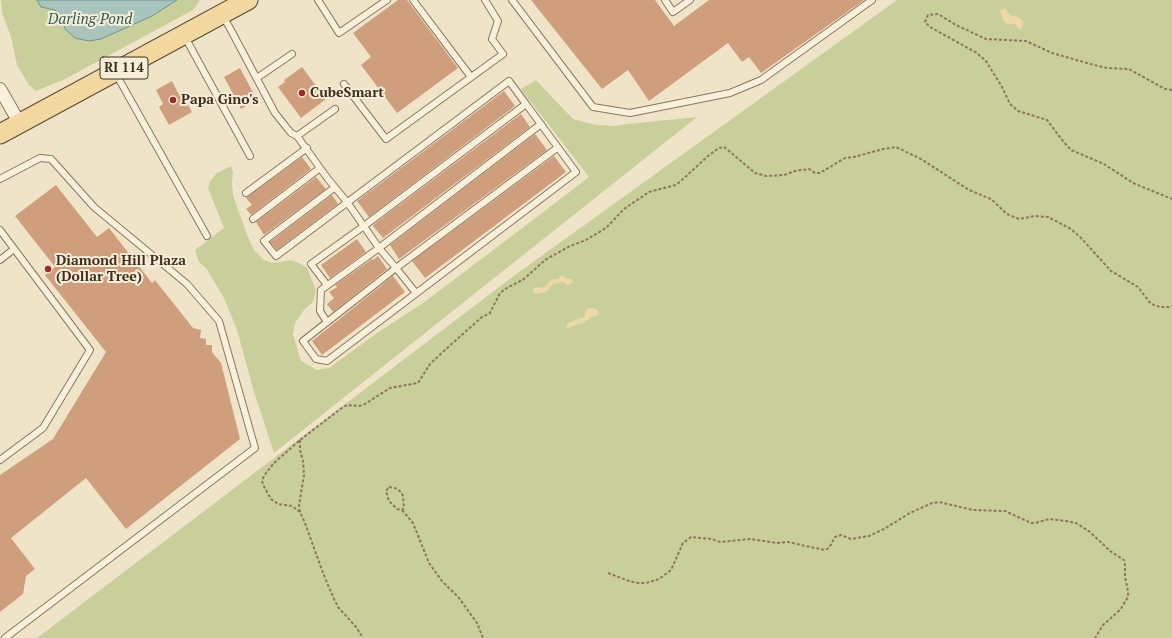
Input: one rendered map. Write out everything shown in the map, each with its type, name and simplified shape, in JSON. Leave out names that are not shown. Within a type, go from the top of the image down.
[{"type":"main road","name":"RI 114","points":[[0,134],[248,0]]},
{"type":"street","points":[[0,89],[20,124]]},
{"type":"lane","points":[[318,0],[339,33],[387,0]]},
{"type":"lane","points":[[413,0],[471,78]]},
{"type":"lane","points":[[344,84],[386,139],[503,54],[492,39],[498,21],[485,0]]},
{"type":"lane","points":[[512,0],[593,107],[630,113],[730,93],[761,80],[872,0]]},
{"type":"lane","points":[[665,0],[673,12],[690,0]]},
{"type":"lane","points":[[222,15],[275,113],[291,133],[298,136],[334,188],[347,202],[379,248],[416,293]]},
{"type":"lane","points":[[184,35],[250,156]]},
{"type":"lane","points":[[257,78],[292,54]]},
{"type":"lane","points":[[116,72],[207,236]]},
{"type":"lane","points":[[334,188],[264,241],[276,256],[509,81],[576,172],[327,361],[316,359],[303,342],[396,268],[557,148]]},
{"type":"lane","points":[[327,285],[311,264],[526,104]]},
{"type":"lane","points":[[298,136],[335,109]]},
{"type":"lane","points":[[327,322],[320,311],[321,290],[379,248],[541,124]]},
{"type":"lane","points":[[246,193],[306,148]]},
{"type":"lane","points":[[0,179],[40,158],[51,159],[94,207],[187,284],[218,321],[255,448],[5,638]]},
{"type":"lane","points":[[253,219],[320,168]]},
{"type":"lane","points":[[0,230],[90,350],[43,428],[0,460]]},
{"type":"lane","points":[[0,260],[14,249]]},
{"type":"path","points":[[1172,90],[1165,89],[1129,69],[1094,66],[1052,53],[1026,41],[986,39],[956,25],[938,14],[928,15],[925,22],[930,27],[977,53],[986,62],[1002,87],[1010,104],[1018,111],[1047,120],[1071,150],[1104,164],[1134,183],[1172,199]]},
{"type":"path","points":[[300,512],[292,506],[278,504],[271,499],[262,485],[262,480],[274,462],[343,407],[347,405],[359,406],[365,404],[390,388],[418,383],[430,364],[482,318],[490,313],[500,293],[524,279],[545,260],[570,246],[586,240],[606,228],[624,209],[649,192],[676,184],[719,148],[728,150],[755,173],[766,176],[784,175],[795,171],[809,169],[815,173],[820,173],[845,158],[896,147],[921,159],[968,190],[991,199],[1007,214],[1019,220],[1035,216],[1048,217],[1071,230],[1081,238],[1111,271],[1138,287],[1151,304],[1160,307],[1172,306]]},
{"type":"path","points":[[300,440],[304,476],[299,505],[300,512],[334,599],[338,607],[356,627],[363,638]]},
{"type":"path","points":[[402,510],[404,508],[403,496],[401,492],[395,488],[389,487],[386,491],[389,501],[397,509],[402,510],[413,524],[429,563],[442,581],[459,598],[477,623],[483,638]]},
{"type":"path","points":[[608,573],[629,581],[646,583],[653,582],[671,570],[683,543],[691,537],[712,539],[720,542],[751,539],[776,543],[788,542],[825,550],[829,548],[835,537],[840,535],[851,539],[859,539],[869,536],[932,502],[939,502],[973,510],[1005,511],[1031,523],[1049,519],[1076,523],[1090,532],[1110,551],[1121,558],[1126,565],[1125,577],[1128,597],[1120,610],[1103,625],[1095,638]]},
{"type":"green space","points":[[1,0],[37,0],[41,7],[55,10],[62,17],[65,29],[152,16],[177,0],[200,0],[193,10],[65,79],[36,91],[29,85],[17,65],[11,37],[2,13]]},
{"type":"green space","points":[[897,0],[1172,0],[1172,638],[37,638],[515,275]]},
{"type":"green space","points":[[536,80],[573,119],[596,125],[614,126],[697,117],[274,453],[254,392],[237,330],[224,298],[206,268],[199,262],[195,250],[224,228],[208,188],[210,181],[217,173],[231,166],[233,172],[233,195],[254,250],[264,260],[272,263],[291,260],[307,268],[316,290],[313,302],[304,310],[295,323],[293,334],[301,361],[317,370],[329,368],[377,333],[423,303],[589,177],[521,89]]},
{"type":"sand","points":[[1005,8],[1010,15],[1018,17],[1022,20],[1023,26],[1020,30],[1015,24],[1007,24],[1003,20],[1000,11]]},
{"type":"sand","points":[[562,275],[566,278],[572,279],[573,282],[567,285],[563,282],[554,284],[543,293],[536,294],[533,292],[533,289],[545,287],[551,279],[558,279]]},
{"type":"sand","points":[[589,308],[596,309],[599,312],[598,315],[585,322],[568,328],[566,327],[568,323],[584,317],[586,310]]},
{"type":"water","name":"Darling Pond","points":[[37,0],[177,0],[152,16],[101,39],[89,41],[75,38],[65,29],[62,17],[55,10],[41,7]]},
{"type":"building","points":[[398,0],[407,0],[458,68],[397,113],[361,65],[371,57],[353,33]]},
{"type":"building","points":[[531,0],[655,0],[674,26],[709,0],[864,0],[761,73],[749,57],[742,62],[728,43],[649,101],[628,70],[602,89]]},
{"type":"building","name":"CubeSmart","points":[[302,67],[326,99],[301,118],[278,87],[285,82],[284,80]]},
{"type":"building","points":[[240,68],[257,100],[241,109],[224,77]]},
{"type":"building","name":"Papa Gino's","points":[[172,81],[179,95],[182,93],[192,112],[169,125],[159,107],[163,104],[156,90]]},
{"type":"building","points":[[504,91],[515,106],[369,217],[357,201]]},
{"type":"building","points":[[521,114],[530,127],[383,238],[373,226],[374,224]]},
{"type":"building","points":[[535,134],[547,150],[399,259],[390,245]]},
{"type":"building","points":[[554,156],[566,172],[425,278],[412,261]]},
{"type":"building","points":[[302,157],[311,169],[251,215],[246,209],[252,205],[246,198]]},
{"type":"building","points":[[316,177],[326,189],[264,235],[256,222]]},
{"type":"building","points":[[56,185],[97,237],[109,228],[152,283],[155,280],[193,328],[201,330],[200,338],[206,339],[206,345],[212,345],[212,352],[221,363],[240,439],[126,529],[86,478],[11,538],[35,569],[26,576],[23,594],[0,612],[0,475],[53,439],[106,352],[45,275],[55,267],[15,216]]},
{"type":"building","points":[[332,195],[338,204],[277,250],[270,242]]},
{"type":"building","points":[[357,239],[366,252],[330,278],[321,265]]},
{"type":"building","points":[[378,256],[387,269],[333,312],[327,304],[334,298],[329,292],[337,287],[335,285]]},
{"type":"building","points":[[393,276],[405,292],[322,355],[312,341]]},
{"type":"place","name":"CubeSmart","points":[[302,93]]},
{"type":"place","name":"Papa Gino's","points":[[173,100]]},
{"type":"place","name":"Diamond Hill Plaza (Dollar Tree)","points":[[48,269]]}]
